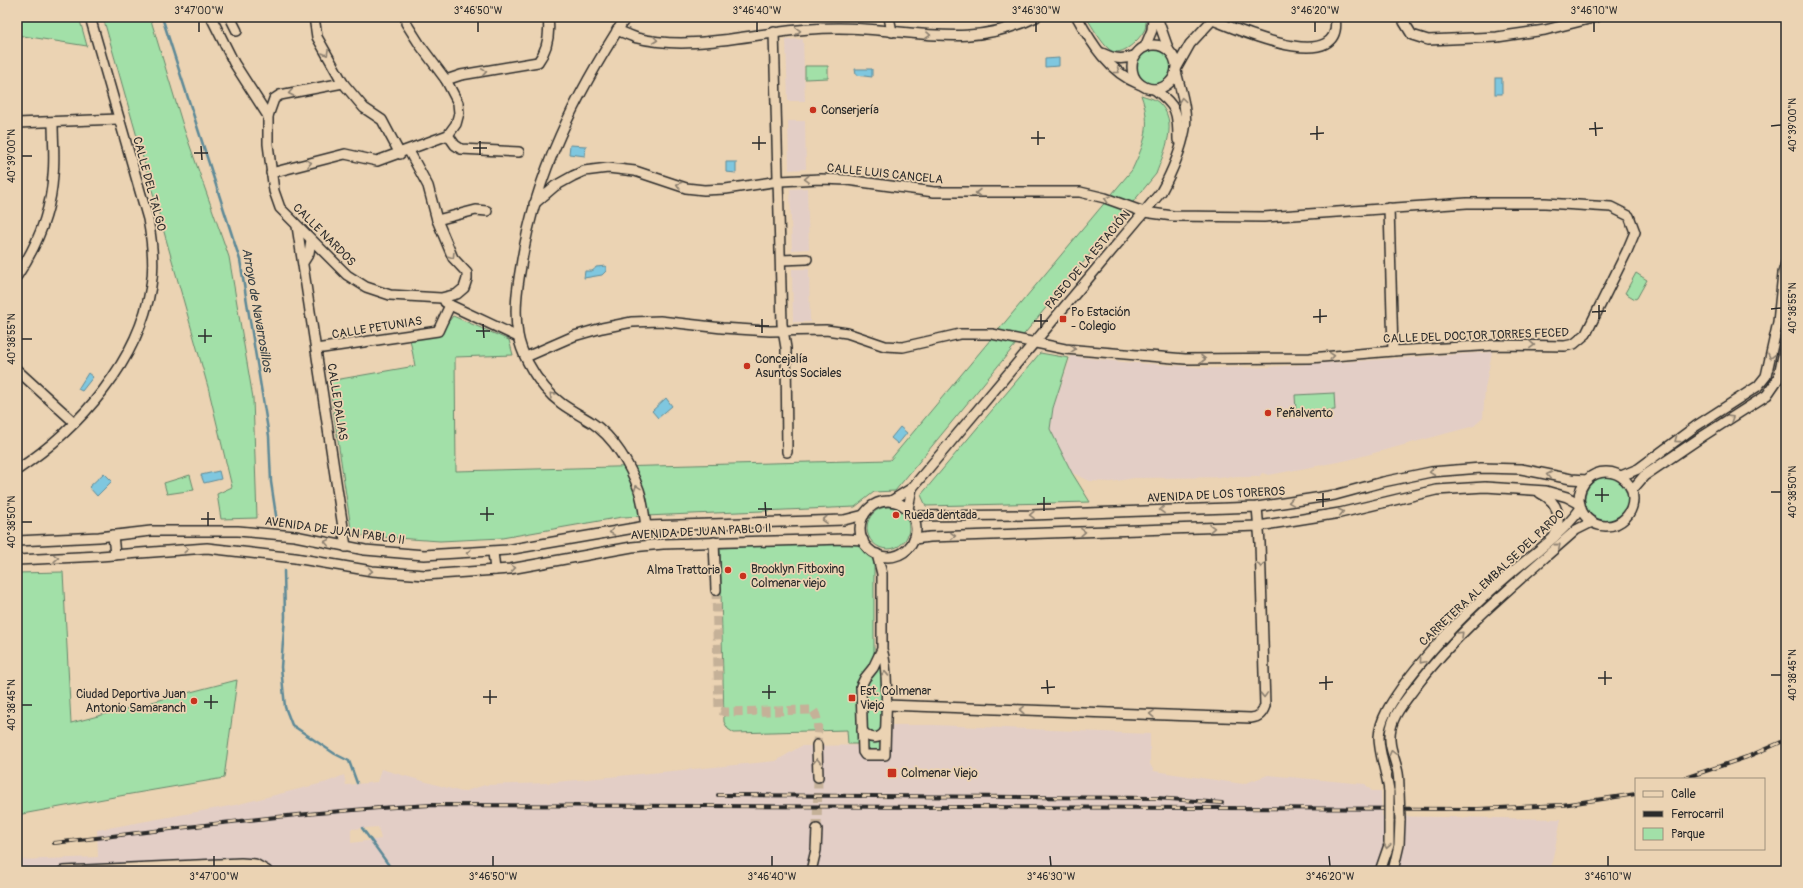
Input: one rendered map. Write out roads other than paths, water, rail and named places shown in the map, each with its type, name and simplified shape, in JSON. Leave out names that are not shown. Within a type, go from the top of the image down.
[{"type":"street","name":"CALLE DEL TALGO","points":[[17,470],[62,434],[106,385],[132,345],[147,305],[152,284],[153,252],[150,230],[90,17]]},
{"type":"street","name":"CALLE NARDOS","points":[[211,17],[234,63],[268,116]]},
{"type":"street","points":[[230,17],[237,31]]},
{"type":"street","points":[[314,17],[317,37],[343,83],[364,108],[382,120],[400,154]]},
{"type":"street","points":[[271,173],[346,154],[377,161],[409,151],[448,135],[456,124],[459,113],[458,103],[446,80],[420,46],[406,23],[406,17]]},
{"type":"street","points":[[446,80],[538,62],[543,56],[550,32],[548,17]]},
{"type":"street","points":[[626,17],[590,75],[566,120],[542,180],[534,204],[524,246],[518,287],[516,320],[518,337],[526,357],[545,388],[563,406],[592,423],[612,442],[626,462],[639,491],[646,526]]},
{"type":"street","points":[[889,17],[892,32]]},
{"type":"street","points":[[617,30],[638,38],[680,43],[738,38],[774,32],[839,28],[927,35],[968,35],[1005,28],[1036,17]]},
{"type":"street","points":[[1077,17],[1108,64],[1128,80],[1154,89],[1168,84],[1172,80],[1190,44],[1214,18],[1268,41],[1299,47],[1312,47],[1331,39],[1335,32],[1335,17]]},
{"type":"street","points":[[1145,47],[1152,30],[1153,17]]},
{"type":"street","points":[[1157,17],[1170,52],[1176,63],[1176,70]]},
{"type":"street","points":[[1403,17],[1404,22],[1412,35],[1428,40],[1497,37],[1538,31],[1597,17]]},
{"type":"street","points":[[774,32],[783,331],[786,348],[787,452]]},
{"type":"street","points":[[1170,52],[1190,44]]},
{"type":"street","points":[[1099,51],[1112,58],[1124,59],[1134,56],[1145,47],[1155,45],[1165,48],[1170,52]]},
{"type":"street","points":[[1134,56],[1132,68],[1136,80],[1140,84]]},
{"type":"street","name":"PASEO DE LA ESTACIÓN","points":[[891,501],[912,488],[1161,192],[1173,169],[1185,128],[1183,98],[1176,70]]},
{"type":"street","name":"CALLE NARDOS","points":[[343,83],[280,95],[274,99],[268,116],[271,173],[276,200],[280,208],[347,276],[377,292],[390,295],[441,298]]},
{"type":"street","name":"PASEO DE LA ESTACIÓN","points":[[1154,89],[1169,100],[1176,112],[1179,152]]},
{"type":"street","points":[[17,123],[119,119]]},
{"type":"street","points":[[17,276],[38,239],[48,207],[54,176],[52,122]]},
{"type":"street","points":[[448,135],[455,145],[461,149],[519,152]]},
{"type":"street","points":[[409,151],[428,186],[437,220],[453,258],[467,273],[468,279],[464,288],[457,294],[441,298]]},
{"type":"street","name":"CALLE LUIS CANCELA","points":[[534,204],[556,186],[584,171],[608,168],[635,171],[686,188],[704,190],[726,189],[779,180],[847,180],[916,190],[953,193],[1080,192],[1105,198],[1144,212]]},
{"type":"street","points":[[542,180],[548,186],[556,186]]},
{"type":"street","name":"CALLE DEL DOCTOR TORRES FECED","points":[[526,357],[574,336],[632,322],[660,321],[722,328],[783,331],[826,330],[840,332],[885,346],[903,347],[960,334],[980,333],[1005,336],[1065,349],[1185,359],[1310,358],[1393,350],[1497,344],[1559,346],[1574,344],[1586,334],[1635,232],[1629,216],[1611,207],[1545,203],[1467,203],[1264,217],[1173,216],[1144,212]]},
{"type":"street","points":[[1389,208],[1393,350]]},
{"type":"street","points":[[437,220],[476,210],[487,210]]},
{"type":"street","name":"CALLE DALIAS","points":[[297,226],[301,245],[306,257]]},
{"type":"street","points":[[301,245],[309,239]]},
{"type":"street","name":"CALLE DALIAS","points":[[309,239],[306,257],[316,349],[346,547]]},
{"type":"street","points":[[306,257],[320,249]]},
{"type":"street","points":[[781,260],[807,259]]},
{"type":"street","points":[[1621,476],[1638,469],[1696,426],[1758,386],[1766,376],[1778,322],[1783,273],[1786,263]]},
{"type":"street","points":[[441,298],[450,305],[518,337]]},
{"type":"street","name":"CALLE PETUNIAS","points":[[316,349],[438,331],[450,305]]},
{"type":"street","points":[[500,328],[506,327],[516,320]]},
{"type":"street","points":[[1632,490],[1644,476],[1767,395],[1778,379],[1786,342]]},
{"type":"street","points":[[17,370],[74,422]]},
{"type":"street","name":"AVENIDA DE LOS TOREROS","points":[[911,513],[1031,515],[1257,507],[1335,495],[1383,482],[1431,472],[1482,468],[1521,469],[1571,479],[1587,480]]},
{"type":"street","points":[[914,539],[930,537],[1259,526],[1340,513],[1436,490],[1485,487],[1546,491],[1567,497],[1580,506],[1587,518],[1592,522],[1607,526],[1622,521],[1631,510],[1633,503],[1632,490],[1627,481],[1621,476],[1607,472],[1600,472],[1587,480],[1580,491],[1580,506]]},
{"type":"street","name":"PASEO DE LA ESTACIÓN","points":[[911,513],[912,488]]},
{"type":"street","points":[[1529,489],[1549,497],[1556,507],[1559,522],[1554,538]]},
{"type":"street","points":[[891,501],[903,505],[911,513],[916,525],[914,539],[901,553],[889,556],[877,554],[866,546],[863,540],[860,525],[864,515],[875,504],[891,501]]},
{"type":"street","name":"CARRETERA AL EMBALSE DEL PARDO","points":[[1380,871],[1388,845],[1389,791],[1379,736],[1387,712],[1395,697],[1418,666],[1442,639],[1511,573],[1570,523],[1580,506]]},
{"type":"street","points":[[886,705],[1251,718],[1258,717],[1263,712],[1264,706],[1259,526],[1257,507]]},
{"type":"street","name":"AVENIDA DE JUAN PABLO II","points":[[17,541],[180,530],[238,531],[295,536],[346,547],[424,555],[493,552],[646,526],[844,520],[864,515]]},
{"type":"street","name":"CARRETERA AL EMBALSE DEL PARDO","points":[[1393,871],[1399,845],[1400,820],[1398,773],[1391,751],[1390,737],[1391,727],[1404,703],[1426,672],[1455,640],[1485,611],[1576,530],[1592,522]]},
{"type":"street","points":[[113,535],[115,555]]},
{"type":"street","name":"AVENIDA DE JUAN PABLO II","points":[[17,560],[207,548],[295,558],[372,571],[425,575],[495,570],[632,547],[714,542],[845,539],[863,540]]},
{"type":"street","points":[[714,542],[716,590]]},
{"type":"street","points":[[493,552],[495,570]]},
{"type":"street","points":[[877,554],[882,574],[882,650],[884,657],[886,705],[885,755],[864,755],[861,686],[873,668],[882,650]]},
{"type":"street","points":[[882,574],[889,556]]},
{"type":"street","points":[[862,730],[868,736],[877,738],[885,731]]},
{"type":"street","points":[[817,745],[818,777]]},
{"type":"street","points":[[811,871],[816,850],[817,829]]},
{"type":"street","points":[[63,871],[242,863],[255,864],[266,870]]},
{"type":"water","points":[[1059,58],[1059,66],[1045,67],[1045,59]]},
{"type":"water","points":[[855,69],[872,69],[872,77],[856,75]]},
{"type":"water","points":[[1495,78],[1502,78],[1502,94],[1495,94]]},
{"type":"water","points":[[570,145],[586,146],[585,156],[569,154]]},
{"type":"water","points":[[726,162],[736,162],[736,173],[726,172]]},
{"type":"water","points":[[606,266],[606,271],[602,275],[584,278],[585,271],[592,271],[596,267]]},
{"type":"water","points":[[88,373],[93,377],[82,391],[78,389]]},
{"type":"water","points":[[666,398],[672,406],[658,418],[652,411]]},
{"type":"water","points":[[900,427],[907,433],[898,444],[891,438]]},
{"type":"water","points":[[219,471],[221,479],[204,483],[201,475]]},
{"type":"water","points":[[104,473],[112,481],[97,496],[89,487]]},
{"type":"waterway","name":"Arroyo de Navarrosillos","points":[[162,17],[240,260],[269,436],[271,482],[277,522]]},
{"type":"waterway","name":"Arroyo de Navarrosillos","points":[[284,571],[285,617],[281,667],[285,707],[292,725],[335,754],[349,761],[357,783]]},
{"type":"waterway","name":"Arroyo de Navarrosillos","points":[[362,828],[393,871]]},
{"type":"tunnel","points":[[716,590],[719,710],[725,712],[813,710],[817,717],[817,745]]},
{"type":"tunnel","points":[[817,829],[818,777]]},
{"type":"railway","points":[[1685,778],[1747,757],[1786,740]]},
{"type":"railway","points":[[54,843],[338,811],[432,805],[1478,809],[1562,805],[1635,794]]},
{"type":"railway","points":[[718,795],[1157,798],[1222,803]]},
{"type":"place","name":"Conserjería","points":[[813,110]]},
{"type":"place","name":"Pº Estación - Colegio","points":[[1063,319]]},
{"type":"place","name":"Concejalía Asuntos Sociales","points":[[747,366]]},
{"type":"place","name":"Peñalvento","points":[[1268,413]]},
{"type":"place","name":"Rueda dentada","points":[[896,515]]},
{"type":"place","name":"Alma Trattoria","points":[[728,570]]},
{"type":"place","name":"Brooklyn Fitboxing Colmenar viejo","points":[[743,576]]},
{"type":"place","name":"Est. Colmenar Viejo","points":[[852,698]]},
{"type":"place","name":"Ciudad Deportiva Juan Antonio Samaranch","points":[[194,701]]},
{"type":"place","name":"Colmenar Viejo","points":[[892,773]]}]
